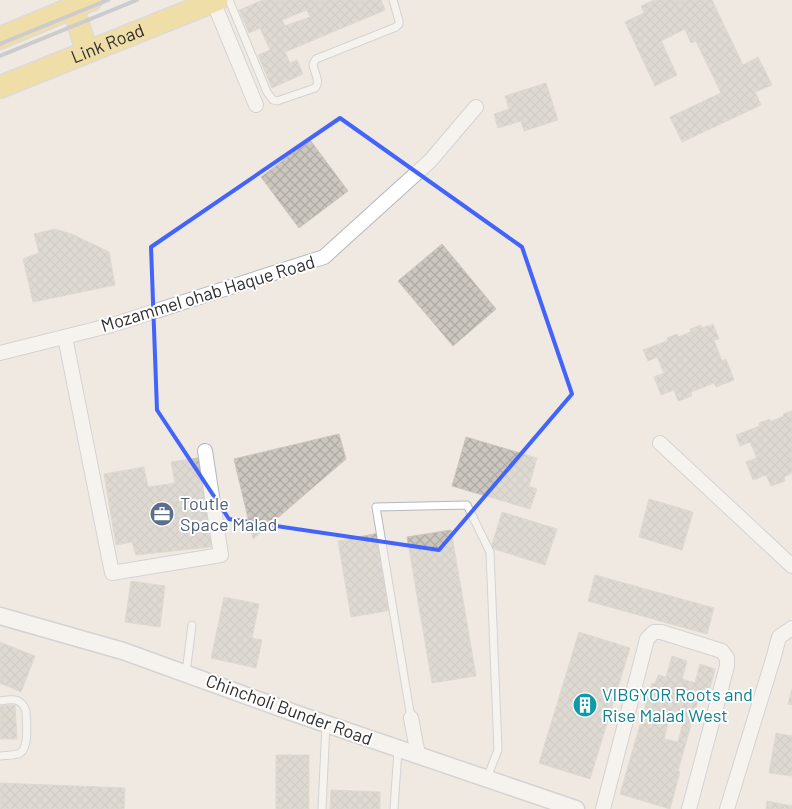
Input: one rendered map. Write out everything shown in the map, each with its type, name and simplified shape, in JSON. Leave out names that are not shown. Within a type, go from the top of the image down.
[{"type":"main road","name":"Link Road","points":[[0,87],[220,0]]},
{"type":"main road","points":[[0,38],[82,4],[87,52]]},
{"type":"street","points":[[220,0],[256,105]]},
{"type":"street","name":"Mozammel ohab Haque Road","points":[[0,353],[112,325],[324,257],[430,161],[476,106]]},
{"type":"street","points":[[65,337],[112,573],[221,555],[205,450]]},
{"type":"street","points":[[660,443],[792,566]]},
{"type":"street","name":"Chincholi Bunder Road","points":[[0,616],[123,651],[326,724],[576,809]]},
{"type":"street","points":[[727,809],[779,637],[792,628]]},
{"type":"street","points":[[603,809],[647,639],[654,632],[661,632],[722,651],[726,658],[727,666],[689,809]]},
{"type":"street","points":[[411,718],[418,755]]},
{"type":"lane","points":[[220,0],[267,92],[270,97],[277,101],[317,86],[318,81],[313,64],[316,60],[396,27],[399,21],[393,0]]},
{"type":"lane","points":[[411,718],[376,507],[467,505],[490,552],[498,750],[487,779]]},
{"type":"lane","points":[[186,673],[192,625]]},
{"type":"lane","points":[[0,701],[14,699],[20,702],[26,711],[25,748],[21,752],[0,756]]},
{"type":"lane","points":[[322,809],[326,724]]},
{"type":"lane","points":[[394,809],[398,749]]},
{"type":"highlighted area","points":[[340,118],[522,247],[572,394],[439,550],[229,519],[157,410],[151,247]]},
{"type":"building","points":[[263,0],[381,0],[385,10],[285,52],[290,63],[297,60],[303,74],[272,88],[258,55],[270,50],[260,28],[249,33],[239,10]],"holes":[[[307,10],[310,17],[285,26],[282,20]]]},
{"type":"building","points":[[654,0],[712,0],[743,65],[758,57],[772,85],[755,92],[761,105],[682,142],[670,117],[721,93],[696,41],[691,43],[685,29],[661,41],[677,75],[655,86],[625,22],[644,13],[641,6]]},
{"type":"building","points":[[546,83],[558,120],[524,131],[521,121],[498,128],[494,114],[509,109],[505,96]]},
{"type":"building","points":[[310,140],[348,191],[299,228],[261,177]]},
{"type":"building","points":[[55,229],[74,235],[109,252],[115,285],[33,302],[23,259],[39,253],[34,234]]},
{"type":"building","points":[[442,244],[496,309],[453,346],[398,281]]},
{"type":"building","points":[[713,324],[719,339],[714,340],[722,361],[726,359],[734,380],[716,387],[714,383],[691,392],[692,396],[678,401],[674,390],[661,395],[654,377],[664,373],[657,357],[648,361],[643,350],[667,341],[667,338],[677,334],[678,337],[691,332],[690,329],[701,325],[702,328]]},
{"type":"building","points":[[792,411],[792,473],[784,477],[785,481],[771,486],[766,475],[753,480],[746,462],[757,458],[750,442],[740,446],[736,435],[760,426],[759,423],[770,419],[770,422]]},
{"type":"building","points":[[339,434],[346,459],[253,539],[234,459]]},
{"type":"building","points":[[466,437],[537,458],[529,486],[537,489],[530,509],[452,486]]},
{"type":"building","name":"Toutle Space Malad","points":[[204,457],[219,546],[136,555],[132,542],[116,545],[104,474],[144,467],[148,487],[175,483],[171,462]]},
{"type":"building","points":[[649,499],[693,512],[682,550],[639,537]]},
{"type":"building","points":[[502,512],[557,529],[545,565],[491,548]]},
{"type":"building","points":[[451,530],[476,676],[432,683],[407,537]]},
{"type":"building","points":[[379,533],[392,610],[351,617],[338,541]]},
{"type":"building","points":[[595,575],[714,608],[707,634],[588,601]]},
{"type":"building","points":[[131,581],[165,586],[160,627],[125,622]]},
{"type":"building","points":[[224,597],[259,604],[252,638],[262,640],[256,668],[211,658]]},
{"type":"building","name":"VIBGYOR Roots and Rise Malad West","points":[[579,632],[630,648],[590,779],[539,763]]},
{"type":"building","points":[[0,642],[35,656],[21,692],[0,683]]},
{"type":"building","points":[[672,656],[687,661],[682,679],[695,683],[700,664],[715,669],[707,699],[699,697],[678,771],[680,772],[670,809],[620,794],[652,683],[655,684],[658,675],[666,677]],"holes":[[[669,719],[683,723],[678,742],[664,739]]]},
{"type":"building","points":[[792,689],[792,705],[788,704]]},
{"type":"building","points":[[15,705],[17,739],[0,739],[0,706]]},
{"type":"building","points":[[776,733],[792,736],[792,776],[769,773]]},
{"type":"building","points":[[276,755],[309,755],[309,809],[276,809]]},
{"type":"building","points":[[0,783],[125,788],[124,809],[0,809]]},
{"type":"building","points":[[331,790],[380,792],[380,809],[330,809]]},
{"type":"building","points":[[767,801],[792,806],[792,809],[766,809]]},
{"type":"railway","points":[[0,44],[108,0]]},
{"type":"railway","points":[[0,56],[137,0]]},
{"type":"place","name":"Toutle Space Malad","points":[[162,514]]},
{"type":"place","name":"VIBGYOR Roots and Rise Malad West","points":[[585,705]]}]
